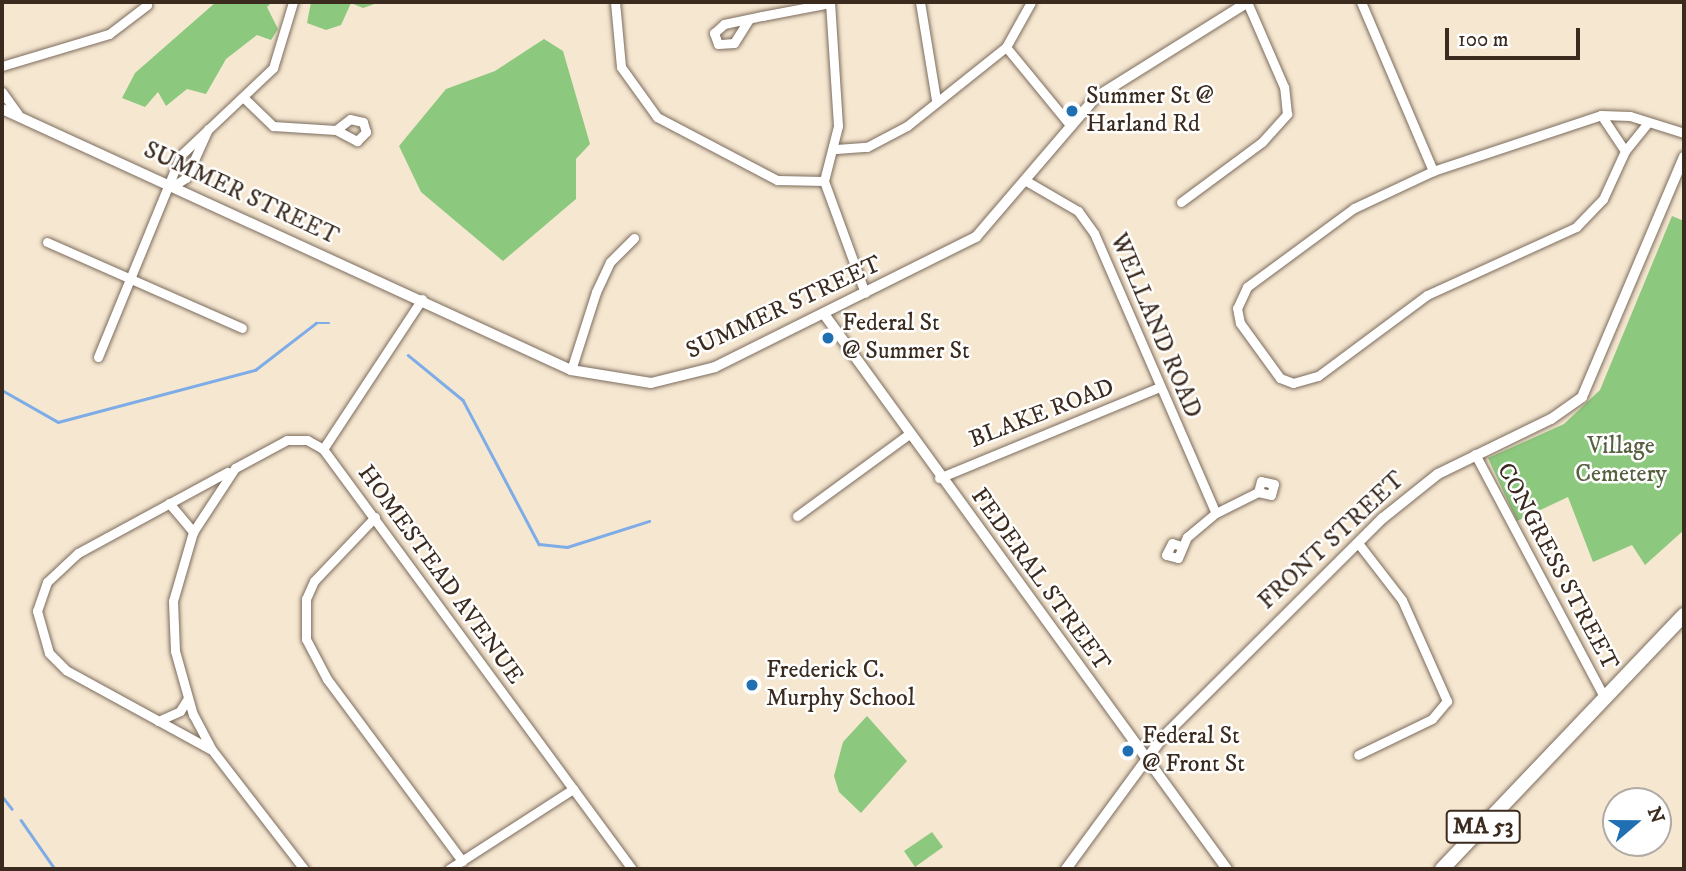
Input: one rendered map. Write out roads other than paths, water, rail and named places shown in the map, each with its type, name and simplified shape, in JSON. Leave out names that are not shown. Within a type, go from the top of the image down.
[{"type":"main road","name":"MA 53","points":[[1442,869],[1684,615]]},
{"type":"street","points":[[98,357],[173,186],[181,155],[212,122],[243,97],[278,61],[293,2]]},
{"type":"street","points":[[615,2],[621,67],[657,117],[777,180],[824,181]]},
{"type":"street","points":[[920,2],[936,100]]},
{"type":"street","points":[[836,149],[866,147],[907,126],[936,100],[1006,47],[1031,2]]},
{"type":"street","points":[[1181,202],[1284,121],[1287,97],[1247,2]]},
{"type":"street","name":"SUMMER STREET","points":[[2,108],[422,299],[571,370],[632,383],[682,379],[824,314],[976,237],[1028,182],[1071,126],[1118,80],[1247,2]]},
{"type":"street","points":[[1361,2],[1433,171]]},
{"type":"street","points":[[749,19],[830,3],[836,149],[824,181],[866,293]]},
{"type":"street","points":[[2,66],[109,34],[147,5]]},
{"type":"street","points":[[1006,47],[1071,126]]},
{"type":"street","points":[[2,92],[18,114]]},
{"type":"street","points":[[243,97],[273,126],[336,130]]},
{"type":"street","points":[[1601,116],[1625,151]]},
{"type":"street","points":[[1648,122],[1625,151],[1604,199],[1576,227],[1427,295],[1318,376],[1293,383],[1280,378],[1240,323],[1237,308],[1247,287],[1354,208],[1433,171],[1601,116],[1648,122],[1684,133]]},
{"type":"street","name":"FRONT STREET","points":[[1066,869],[1146,758],[1358,542],[1421,486],[1475,454],[1551,419],[1587,390],[1684,157]]},
{"type":"street","name":"WELLAND ROAD","points":[[1028,182],[1086,219],[1216,513]]},
{"type":"street","points":[[571,370],[596,292],[610,262],[634,238]]},
{"type":"street","points":[[47,242],[242,328]]},
{"type":"street","points":[[212,750],[57,663],[44,643],[37,611],[47,582],[66,562],[286,440],[307,440],[323,449],[422,299]]},
{"type":"street","name":"FEDERAL STREET","points":[[824,314],[939,478],[1227,869]]},
{"type":"street","name":"BLAKE ROAD","points":[[939,478],[1160,387]]},
{"type":"street","points":[[797,516],[909,434]]},
{"type":"street","name":"HOMESTEAD AVENUE","points":[[323,449],[632,869]]},
{"type":"street","name":"CONGRESS STREET","points":[[1475,454],[1605,699]]},
{"type":"street","points":[[235,468],[193,532],[173,601],[174,651],[187,700],[212,750],[304,869]]},
{"type":"street","points":[[1181,546],[1216,513],[1258,492]]},
{"type":"street","points":[[169,503],[193,532]]},
{"type":"street","points":[[375,517],[314,581],[306,599],[306,639],[327,679],[462,861]]},
{"type":"street","points":[[1358,542],[1402,600],[1447,701],[1432,719],[1358,755]]},
{"type":"street","points":[[159,721],[180,711],[187,700]]},
{"type":"street","points":[[449,869],[573,789]]},
{"type":"waterway","points":[[2,390],[58,422],[255,370],[316,323],[329,323]]},
{"type":"waterway","points":[[408,355],[463,400],[539,544],[567,547],[649,521]]},
{"type":"waterway","points":[[2,796],[12,809]]},
{"type":"waterway","points":[[21,820],[55,869]]},
{"type":"place","name":"Summer St @ Harland Rd","points":[[1072,111]]},
{"type":"place","name":"Federal St @ Summer St","points":[[828,338]]},
{"type":"place","name":"Frederick C. Murphy School","points":[[752,685]]},
{"type":"place","name":"Federal St @ Front St","points":[[1128,751]]},
{"type":"park label","name":"Village Cemetery","points":[[1621,461]]}]
